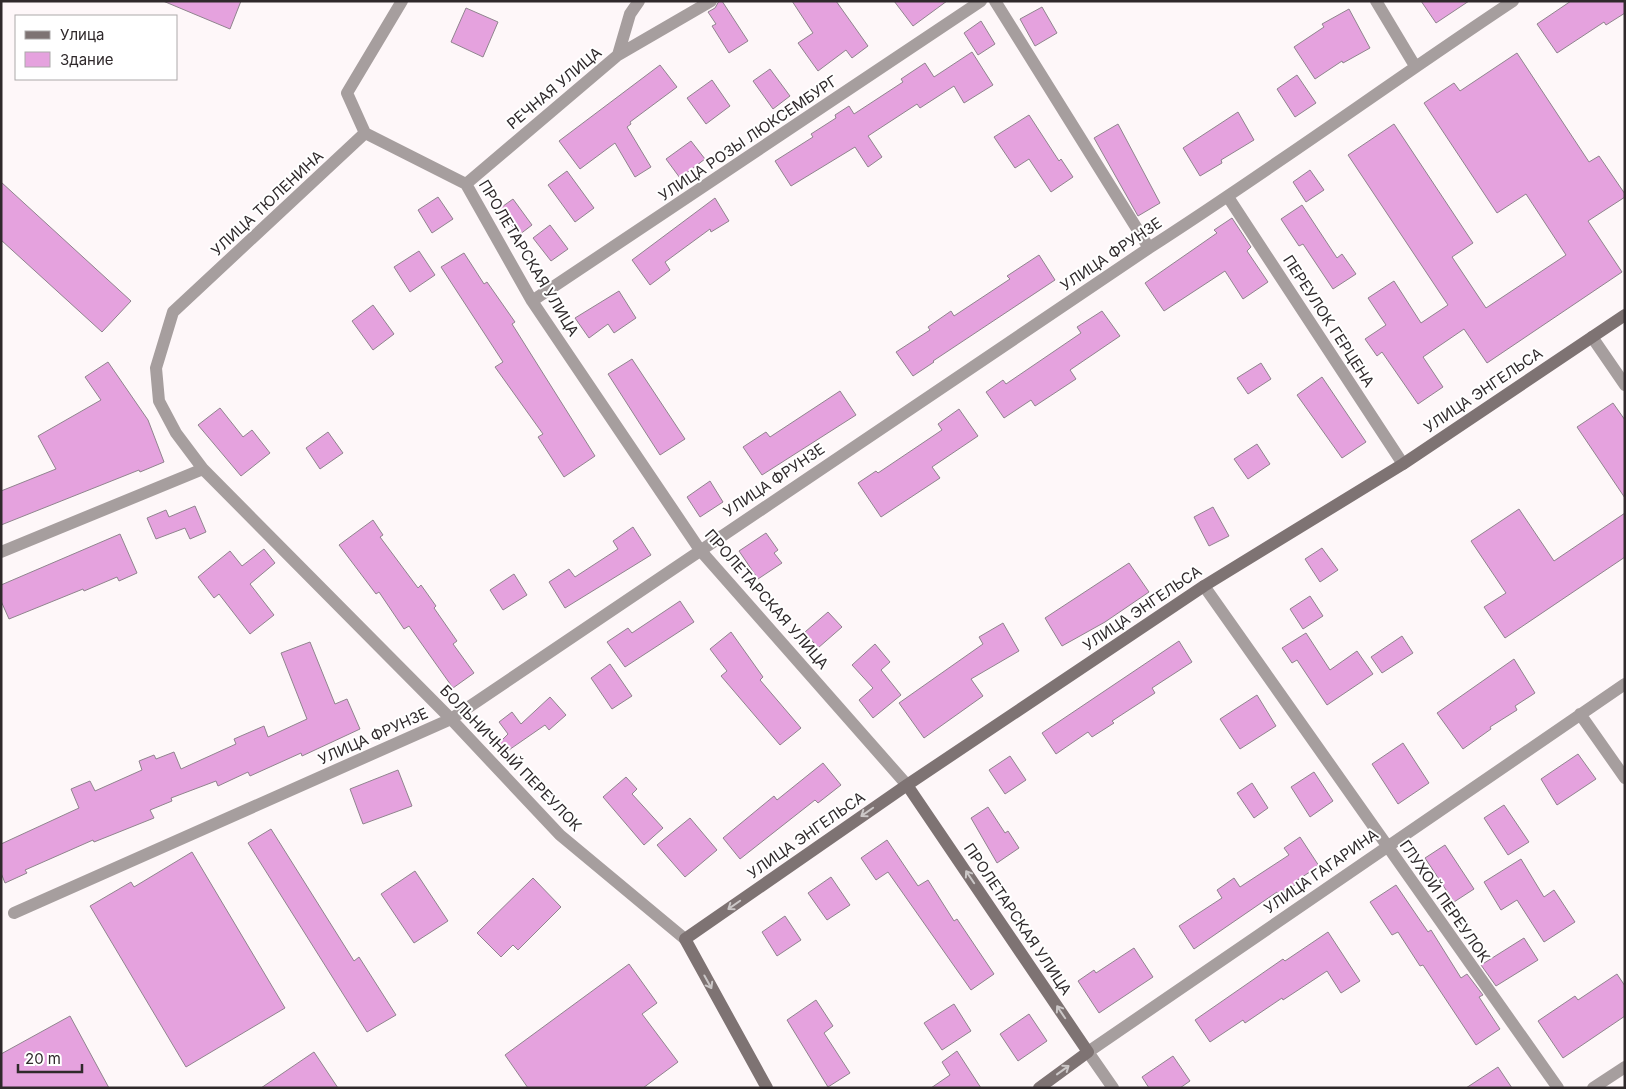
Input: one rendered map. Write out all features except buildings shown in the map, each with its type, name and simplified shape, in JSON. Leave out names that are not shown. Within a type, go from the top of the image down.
[{"type":"main road","name":"УЛИЦА ЭНГЕЛЬСА","points":[[684,939],[907,784],[1204,586],[1403,464],[1625,316]]},
{"type":"main road","name":"ПРОЛЕТАРСКАЯ УЛИЦА","points":[[907,784],[1088,1052]]},
{"type":"main road","name":"БОЛЬНИЧНЫЙ ПЕРЕУЛОК","points":[[684,939],[767,1088]]},
{"type":"main road","name":"УЛИЦА ГАГАРИНА","points":[[1039,1088],[1088,1052]]},
{"type":"street","points":[[365,133],[347,93],[402,1]]},
{"type":"street","name":"РЕЧНАЯ УЛИЦА","points":[[466,184],[618,55],[630,14],[639,1]]},
{"type":"street","points":[[618,55],[712,1]]},
{"type":"street","name":"УЛИЦА РОЗЫ ЛЮКСЕМБУРГ","points":[[532,301],[981,1]]},
{"type":"street","points":[[995,1],[1149,248]]},
{"type":"street","points":[[1376,1],[1415,66]]},
{"type":"street","name":"УЛИЦА ФРУНЗЕ","points":[[14,913],[451,718],[1149,248],[1228,197],[1415,66],[1513,1]]},
{"type":"street","name":"ПРОЛЕТАРСКАЯ УЛИЦА","points":[[365,133],[466,184],[532,301],[700,550],[907,784]]},
{"type":"street","name":"УЛИЦА ТЮЛЕНИНА","points":[[176,433],[159,401],[156,368],[173,312],[365,133]]},
{"type":"street","name":"ПЕРЕУЛОК ГЕРЦЕНА","points":[[1228,197],[1403,464]]},
{"type":"street","points":[[1592,337],[1625,385]]},
{"type":"street","name":"БОЛЬНИЧНЫЙ ПЕРЕУЛОК","points":[[176,433],[203,469],[451,718],[560,834],[684,939]]},
{"type":"street","points":[[1,552],[203,469]]},
{"type":"street","name":"ГЛУХОЙ ПЕРЕУЛОК","points":[[1204,586],[1558,1088]]},
{"type":"street","name":"УЛИЦА ГАГАРИНА","points":[[1088,1052],[1625,684]]},
{"type":"street","points":[[1580,714],[1625,778]]},
{"type":"street","name":"ПРОЛЕТАРСКАЯ УЛИЦА","points":[[1088,1052],[1113,1088]]},
{"type":"street","points":[[1593,1088],[1625,1067]]}]
